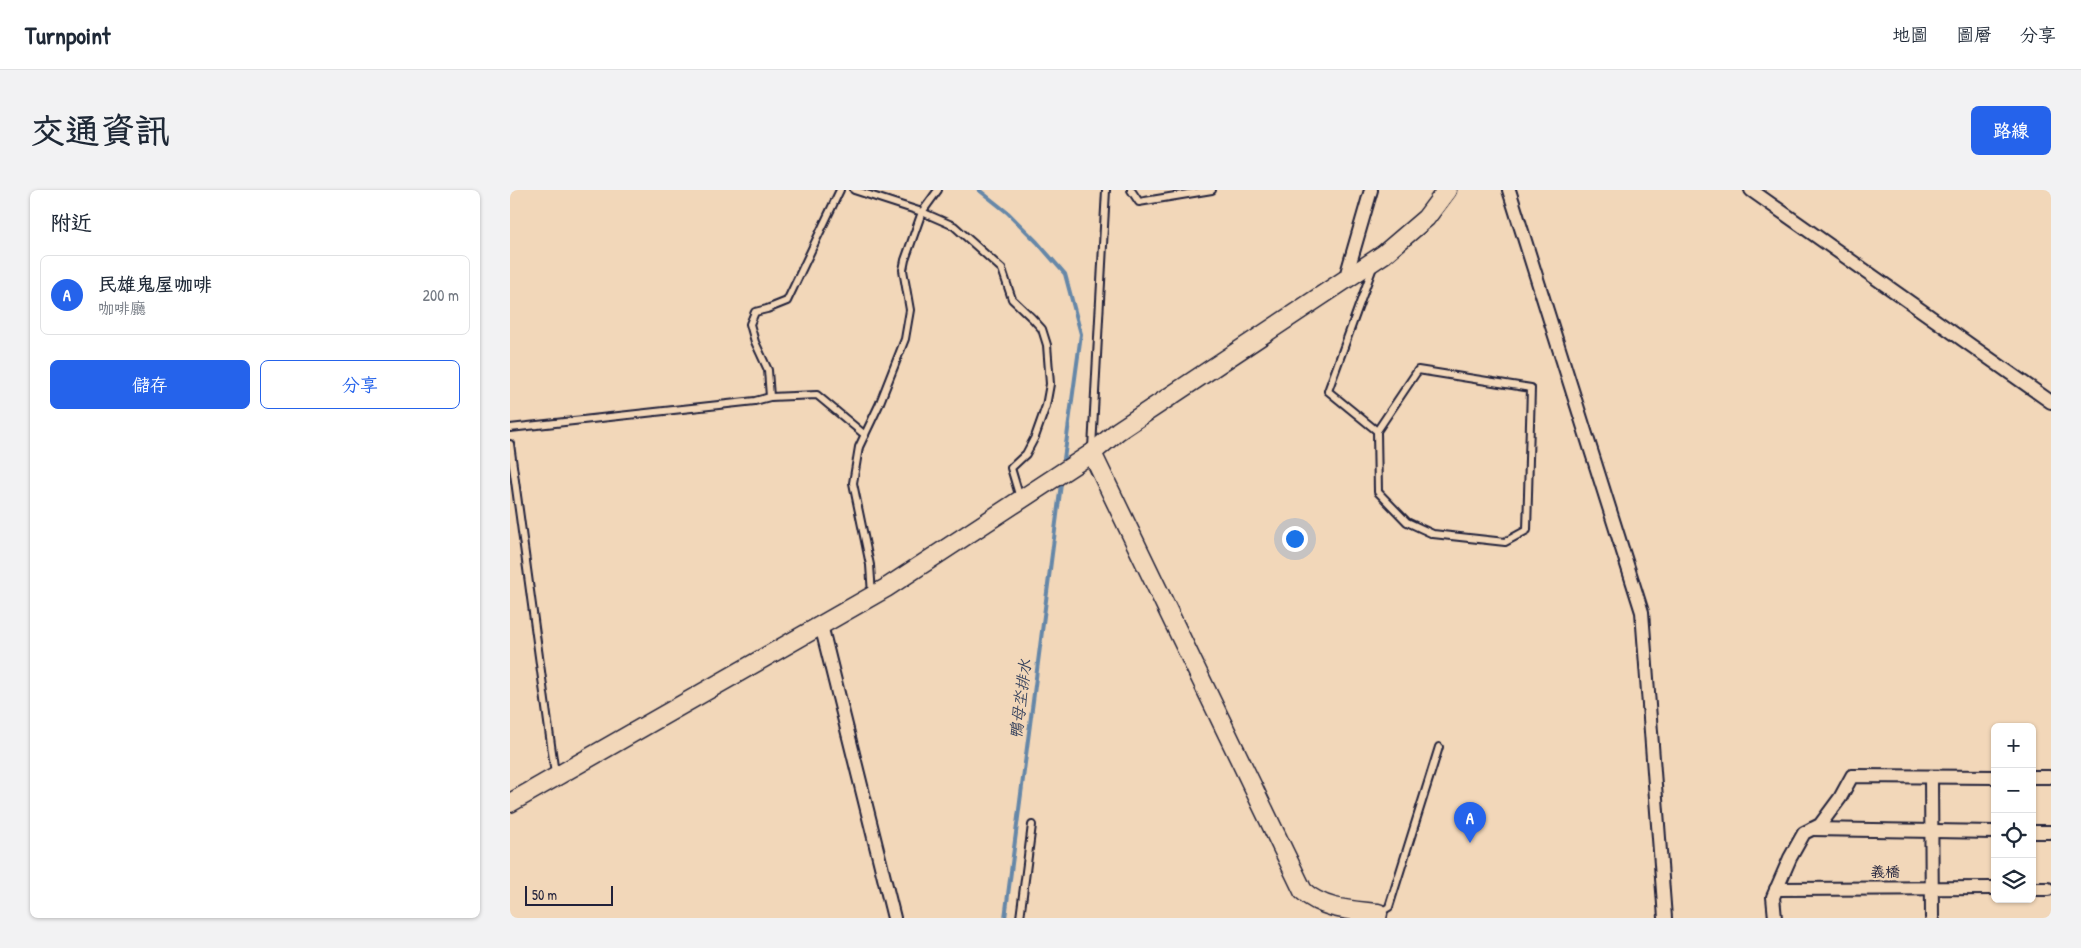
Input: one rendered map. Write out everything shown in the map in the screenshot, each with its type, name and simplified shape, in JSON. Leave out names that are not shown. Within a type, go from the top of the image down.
[{"type":"street","points":[[1345,280],[1370,190]]},
{"type":"street","points":[[510,803],[872,596],[1092,453],[1118,431],[1376,259],[1426,218],[1447,190]]},
{"type":"street","points":[[1509,190],[1642,612],[1665,918]]},
{"type":"street","points":[[1752,190],[2051,402]]},
{"type":"street","points":[[1092,453],[1304,891],[1313,900],[1327,906],[1378,916]]},
{"type":"street","points":[[821,625],[894,918]]},
{"type":"street","points":[[1775,918],[1773,897],[1804,833],[1820,825],[1840,798],[1852,776],[1991,777]]},
{"type":"street","points":[[1931,777],[1932,918]]},
{"type":"street","points":[[2036,777],[2049,777]]},
{"type":"street","points":[[1811,829],[1991,832]]},
{"type":"street","points":[[2036,832],[2050,832]]},
{"type":"street","name":"義橋","points":[[1776,889],[1991,888]]},
{"type":"street","points":[[2036,889],[2048,889]]},
{"type":"lane","points":[[770,397],[768,370],[755,342],[750,324],[756,312],[787,302],[840,190]]},
{"type":"lane","points":[[854,190],[922,212],[954,226],[1002,269],[1012,299],[1042,329],[1047,345],[1050,384],[1046,406],[1035,437],[1026,454],[1011,468],[1020,499]]},
{"type":"lane","points":[[872,596],[870,565],[853,483],[859,447],[905,339],[910,310],[903,270],[904,260],[922,212],[938,190]]},
{"type":"lane","points":[[1092,453],[1106,190]]},
{"type":"lane","points":[[1131,190],[1139,202],[1212,190]]},
{"type":"lane","points":[[1376,259],[1328,390],[1377,431],[1378,492],[1407,522],[1433,534],[1505,542],[1528,530],[1531,388],[1418,370],[1377,431]]},
{"type":"lane","points":[[510,428],[770,397],[817,395],[865,435]]},
{"type":"lane","points":[[510,444],[556,778]]},
{"type":"lane","points":[[1378,916],[1389,906],[1439,747]]},
{"type":"lane","points":[[1020,918],[1032,825]]},
{"type":"waterway","name":"鴨母坔排水","points":[[979,190],[1008,213],[1065,274],[1081,334],[1064,459]]},
{"type":"waterway","name":"鴨母坔排水","points":[[1005,918],[1061,484]]},
{"type":"place","name":"民雄鬼屋咖啡","points":[[1470,843]]}]
